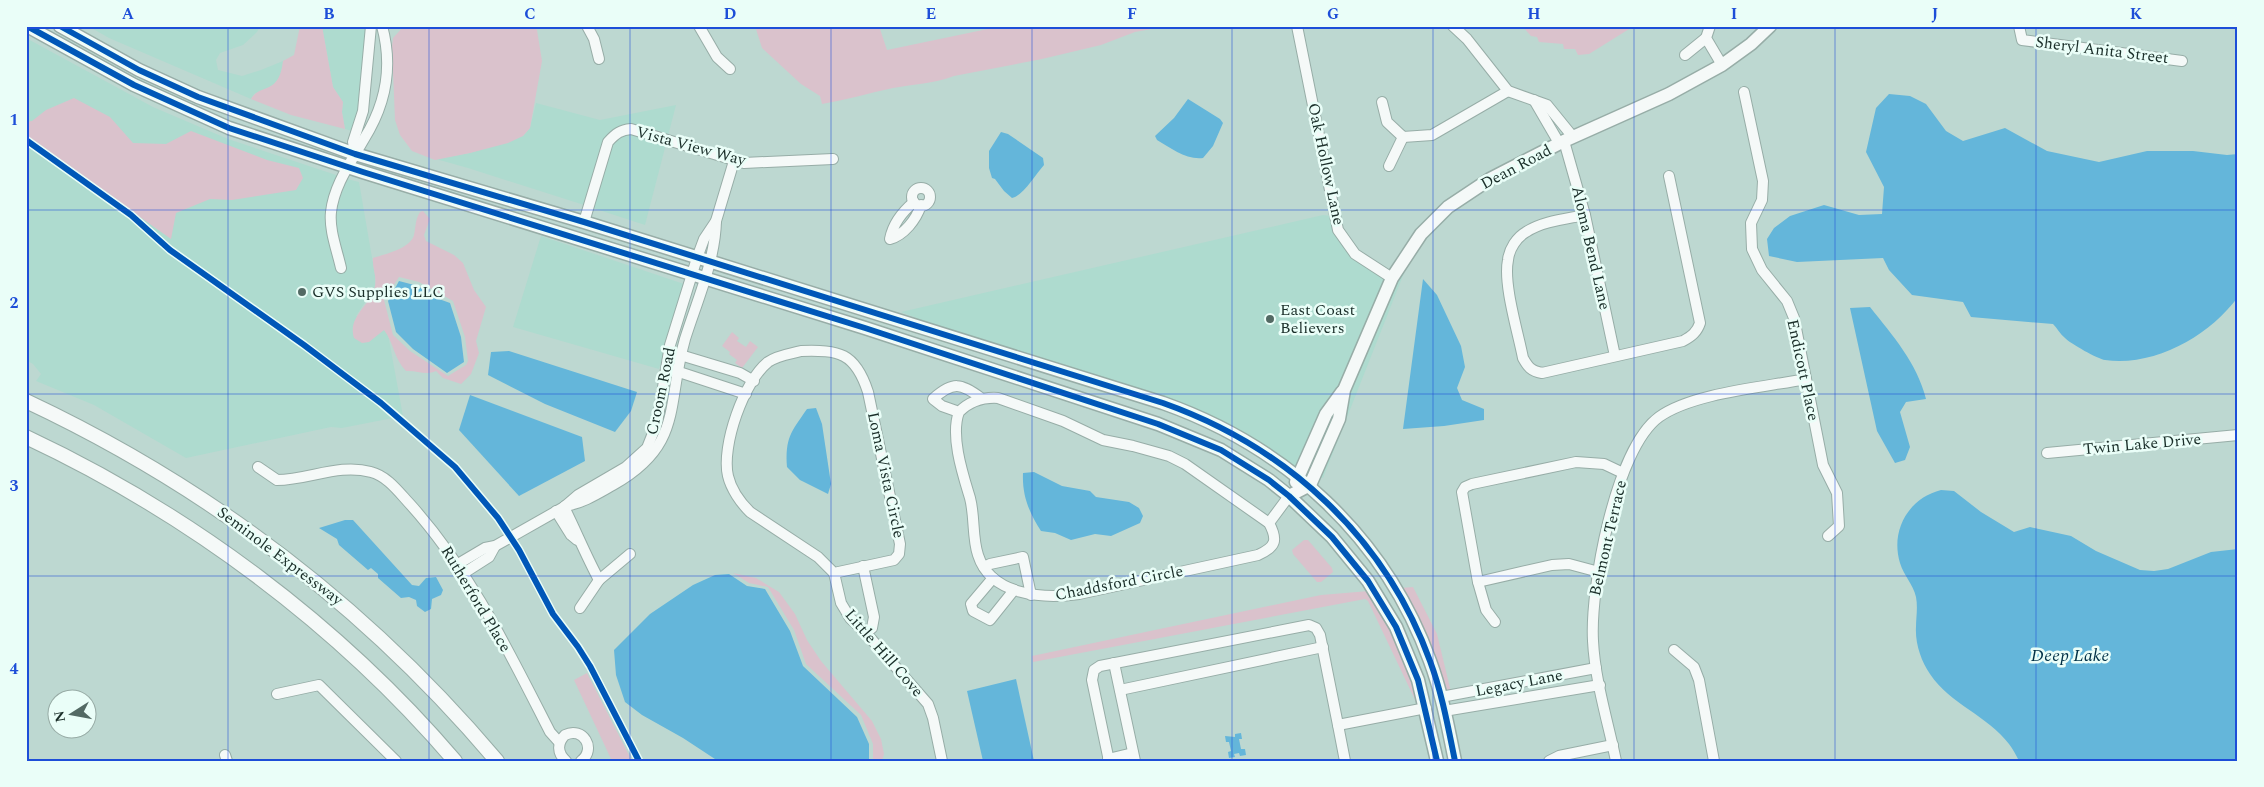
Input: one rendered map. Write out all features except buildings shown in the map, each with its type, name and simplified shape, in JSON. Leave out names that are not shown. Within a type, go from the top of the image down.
[{"type":"highway","name":"Seminole Expressway","points":[[26,401],[142,461],[246,528],[296,565],[356,615],[405,662],[468,727],[497,761]]},
{"type":"highway","name":"Seminole Expressway","points":[[26,436],[116,483],[169,515],[290,602],[340,645],[392,694],[455,761]]},
{"type":"main road","points":[[27,26],[103,69],[166,101],[229,128],[347,167],[865,328],[1158,424],[1201,441],[1244,464],[1289,496],[1332,537],[1368,581],[1396,627],[1418,680],[1438,761]]},
{"type":"main road","points":[[60,26],[139,70],[191,94],[230,110],[355,154],[584,222],[1163,403],[1208,421],[1250,443],[1310,485],[1355,532],[1394,584],[1423,643],[1441,697],[1455,761]]},
{"type":"main road","name":"Dean Road","points":[[1310,485],[1339,419],[1344,390],[1392,278],[1421,234],[1448,207],[1490,179],[1566,140],[1669,94],[1722,65],[1751,44],[1770,26]]},
{"type":"main road","points":[[1027,382],[1050,382],[1068,373]]},
{"type":"main road","name":"Dean Road","points":[[1289,496],[1326,414],[1344,390]]},
{"type":"main road","points":[[1289,496],[1310,485]]},
{"type":"main road","points":[[1418,680],[1444,711]]},
{"type":"main road","points":[[1426,708],[1436,718],[1451,743]]},
{"type":"street","points":[[355,154],[353,142],[363,111],[371,26]]},
{"type":"street","points":[[341,268],[330,224],[331,211],[347,167],[365,138],[383,101],[388,78],[387,46],[382,26]]},
{"type":"street","points":[[587,26],[594,39],[599,59]]},
{"type":"street","points":[[699,26],[717,58],[730,69]]},
{"type":"street","name":"Oak Hollow Lane","points":[[1297,26],[1338,230],[1355,254],[1392,278]]},
{"type":"street","points":[[1382,102],[1387,122],[1404,137],[1432,135],[1508,91],[1467,39],[1453,26]]},
{"type":"street","points":[[1685,55],[1706,38],[1710,26]]},
{"type":"street","name":"Sheryl Anita Street","points":[[2019,26],[2022,40],[2182,61]]},
{"type":"street","points":[[1706,38],[1722,65]]},
{"type":"street","name":"Aloma Bend Lane","points":[[1508,91],[1547,105],[1566,140],[1585,215],[1615,356]]},
{"type":"street","name":"Endicott Place","points":[[1744,92],[1763,181],[1762,200],[1751,223],[1752,249],[1762,270],[1787,302],[1794,318],[1823,465],[1837,493],[1839,526],[1828,536]]},
{"type":"street","name":"Aloma Bend Lane","points":[[1534,100],[1566,140]]},
{"type":"street","name":"Vista View Way","points":[[584,222],[608,142],[615,134],[622,130],[632,129],[744,163],[833,159]]},
{"type":"street","points":[[1389,166],[1404,137]]},
{"type":"street","name":"Croom Road","points":[[560,509],[578,495],[626,467],[647,448],[657,422],[668,352],[703,260],[715,242],[716,221],[734,161]]},
{"type":"street","points":[[1585,215],[1539,226],[1526,232],[1512,248],[1508,259],[1507,275],[1523,358],[1527,367],[1534,371],[1542,373],[1683,341],[1691,337],[1697,330],[1700,322],[1669,176]]},
{"type":"street","points":[[917,204],[918,212],[908,227],[900,236],[890,239],[892,228],[898,219],[903,211],[917,204]]},
{"type":"street","points":[[898,219],[908,227]]},
{"type":"street","name":"Croom Road","points":[[560,509],[582,503],[630,476],[654,454],[667,429],[698,276]]},
{"type":"street","name":"Loma Vista Circle","points":[[801,351],[832,351],[840,353],[854,363],[862,376],[868,392],[900,544],[899,554],[894,560],[834,572],[818,557],[750,512],[742,503],[727,473],[733,424],[737,409],[746,394],[769,362],[778,357],[801,351]]},
{"type":"street","points":[[668,352],[740,373],[754,381]]},
{"type":"street","points":[[707,381],[712,366]]},
{"type":"street","points":[[665,367],[746,394]]},
{"type":"street","name":"Belmont Terrace","points":[[1616,761],[1596,668],[1592,609],[1610,516],[1623,473],[1633,451],[1648,428],[1659,417],[1694,400],[1806,379]]},
{"type":"street","points":[[981,398],[965,386],[957,386],[942,391],[933,400],[942,406],[959,412],[973,401],[981,398],[1007,400],[1063,421],[1103,440],[1169,456],[1185,464],[1269,523],[1289,496]]},
{"type":"street","name":"Chaddsford Circle","points":[[959,412],[957,421],[959,456],[972,507],[977,552],[984,567],[993,578],[1008,588],[1049,597],[1079,594],[1258,555],[1270,550],[1274,542],[1275,534],[1269,523]]},
{"type":"street","name":"Twin Lake Drive","points":[[2047,453],[2238,435]]},
{"type":"street","points":[[1495,622],[1486,610],[1478,582],[1462,492],[1465,487],[1576,462],[1604,464],[1623,473]]},
{"type":"street","name":"Rutherford Place","points":[[258,467],[277,480],[344,469],[373,472],[394,486],[426,522],[464,573],[496,626],[550,732],[560,742],[560,754],[566,761]]},
{"type":"street","points":[[464,573],[485,548],[495,546],[560,509],[599,580]]},
{"type":"street","points":[[580,608],[599,580],[630,554]]},
{"type":"street","points":[[984,567],[1023,556],[1031,594]]},
{"type":"street","points":[[458,564],[478,558]]},
{"type":"street","points":[[1478,582],[1552,565],[1568,564],[1599,572]]},
{"type":"street","points":[[863,566],[874,617],[872,628],[866,633]]},
{"type":"street","name":"Little Hill Cove","points":[[834,572],[839,597],[845,610],[928,704],[933,718],[942,761]]},
{"type":"street","points":[[993,578],[972,604],[973,611],[982,617],[990,620],[1014,590]]},
{"type":"street","points":[[1114,663],[1134,757],[1108,760],[1092,680],[1094,670],[1100,666],[1114,663],[1309,625],[1316,628],[1320,635],[1346,761]]},
{"type":"street","points":[[1120,690],[1323,647]]},
{"type":"street","points":[[1674,650],[1694,666],[1699,680],[1714,761]]},
{"type":"street","name":"Legacy Lane","points":[[1441,697],[1596,668]]},
{"type":"street","points":[[277,694],[319,685],[396,761]]},
{"type":"street","name":"Legacy Lane","points":[[1444,711],[1600,685]]},
{"type":"street","points":[[1338,725],[1426,708]]},
{"type":"street","points":[[560,742],[565,735],[570,733],[579,734],[584,737],[588,744],[588,750],[581,761]]},
{"type":"street","points":[[1549,761],[1559,756],[1613,745]]},
{"type":"shaded area","points":[[88,26],[260,26],[257,32],[243,45],[220,53],[216,60],[218,70],[242,76],[283,61],[281,75],[274,85],[254,94],[251,99],[109,38]]},
{"type":"shaded area","points":[[300,26],[322,26],[333,87],[343,102],[342,112],[345,129],[291,115],[251,99],[259,91],[269,87],[278,79],[283,61],[294,55]]},
{"type":"shaded area","points":[[322,26],[367,26],[359,111],[352,131],[345,129],[342,112],[343,102],[333,87]]},
{"type":"shaded area","points":[[404,26],[534,26],[537,30],[542,61],[530,128],[523,136],[508,143],[435,160],[412,151],[400,135],[395,120],[392,47],[393,38]]},
{"type":"shaded area","points":[[755,26],[879,26],[887,50],[1002,26],[1168,26],[1135,32],[1101,45],[1042,59],[822,104],[820,96],[801,84],[762,48]]},
{"type":"shaded area","points":[[1522,26],[1634,26],[1589,54],[1578,55],[1575,49],[1564,49],[1563,44],[1539,42],[1537,37],[1531,36]]},
{"type":"shaded area","points":[[26,38],[153,107],[228,139],[339,176],[327,210],[326,224],[337,273],[346,271],[335,224],[335,212],[347,179],[359,182],[375,275],[375,287],[356,316],[384,330],[388,334],[403,416],[342,428],[331,427],[186,458],[94,405],[36,381],[41,374],[33,364],[26,360]]},
{"type":"shaded area","points":[[74,98],[110,117],[133,143],[166,144],[191,131],[267,160],[299,168],[303,178],[296,190],[232,200],[210,199],[176,213],[171,239],[26,136],[26,122],[32,121],[46,110]]},
{"type":"shaded area","points":[[536,103],[600,120],[676,105],[668,136],[620,127],[605,137],[584,205],[436,159],[470,153],[523,136],[530,128]]},
{"type":"shaded area","points":[[631,133],[666,144],[645,225],[593,208],[613,143],[618,137]]},
{"type":"shaded area","points":[[423,211],[430,219],[424,235],[426,241],[454,255],[463,263],[474,290],[486,307],[476,341],[479,353],[471,374],[461,384],[443,378],[436,371],[428,373],[406,371],[384,330],[369,342],[362,343],[354,338],[354,323],[373,293],[375,286],[373,258],[408,244],[414,235],[416,220],[420,212]],"holes":[[[399,277],[419,282],[453,301],[465,337],[468,361],[466,365],[448,376],[410,351],[393,335],[384,300]]]},
{"type":"shaded area","points":[[1323,215],[1331,216],[1335,232],[1386,280],[1341,386],[1297,469],[1253,440],[954,333],[901,312]]},
{"type":"shaded area","points":[[541,236],[684,284],[659,369],[513,327]]},
{"type":"shaded area","points":[[1402,271],[1404,273],[1323,478],[1319,476],[1348,391],[1376,325]]},
{"type":"shaded area","points":[[732,332],[739,338],[737,341],[746,347],[750,341],[758,347],[742,368],[735,363],[737,360],[729,354],[730,352],[722,346]]},
{"type":"shaded area","points":[[1304,540],[1308,540],[1332,568],[1333,572],[1321,582],[1317,582],[1293,554],[1292,550]]},
{"type":"shaded area","points":[[733,573],[756,578],[779,592],[795,614],[807,640],[821,661],[872,721],[881,739],[884,754],[882,761],[873,761],[873,744],[861,715],[806,664],[794,630],[768,587],[749,583]]},
{"type":"shaded area","points":[[1413,587],[1437,634],[1451,692],[1445,693],[1401,588]]},
{"type":"shaded area","points":[[1369,591],[1405,661],[1418,706],[1368,601],[1365,599],[1033,662],[1032,656],[1321,595]]},
{"type":"shaded area","points":[[587,673],[632,761],[612,761],[574,680]]},
{"type":"water","points":[[1889,94],[1910,96],[1926,104],[1946,131],[1963,141],[2005,128],[2047,151],[2099,162],[2147,151],[2193,151],[2227,155],[2238,154],[2238,297],[2212,324],[2179,346],[2143,359],[2105,360],[2068,341],[2053,324],[1971,317],[1963,302],[1912,295],[1889,270],[1883,258],[1797,262],[1769,256],[1767,239],[1774,228],[1790,216],[1824,205],[1859,215],[1882,214],[1884,187],[1866,152],[1876,108]]},
{"type":"water","points":[[1188,99],[1220,119],[1223,123],[1213,146],[1203,158],[1179,153],[1157,140],[1155,136],[1174,118]]},
{"type":"water","points":[[1001,132],[1008,134],[1043,158],[1044,165],[1025,189],[1012,198],[992,178],[989,168],[989,151]]},
{"type":"water","points":[[1423,279],[1437,295],[1461,346],[1465,367],[1457,388],[1462,400],[1484,409],[1484,420],[1444,426],[1403,429]]},
{"type":"water","points":[[399,281],[418,286],[439,299],[450,303],[461,337],[464,362],[447,373],[413,349],[396,332],[388,301]]},
{"type":"water","points":[[1870,307],[1910,362],[1917,374],[1926,399],[1906,402],[1900,412],[1910,447],[1905,460],[1895,463],[1877,431],[1850,308]]},
{"type":"water","points":[[509,351],[637,392],[631,411],[615,432],[545,404],[488,375],[491,352]]},
{"type":"water","points":[[470,395],[582,437],[585,461],[519,496],[459,430]]},
{"type":"water","points":[[816,408],[822,424],[831,484],[828,494],[800,480],[787,467],[787,449],[790,436],[807,409]]},
{"type":"water","points":[[1034,472],[1062,486],[1090,491],[1096,497],[1129,502],[1139,508],[1143,516],[1140,523],[1111,536],[1095,534],[1071,540],[1055,533],[1041,531],[1030,510],[1024,489],[1023,473]]},
{"type":"water","name":"Deep Lake","points":[[1941,490],[1954,491],[1981,512],[2014,532],[2030,527],[2071,536],[2096,551],[2140,570],[2168,569],[2211,552],[2238,549],[2238,761],[2019,761],[2010,746],[1991,725],[1958,702],[1938,684],[1927,669],[1919,652],[1916,639],[1916,597],[1900,563],[1898,539],[1900,528],[1911,508],[1930,494]]},
{"type":"water","points":[[345,520],[353,520],[412,585],[419,586],[426,578],[436,577],[443,590],[441,595],[432,599],[431,609],[425,612],[417,606],[416,600],[409,597],[401,598],[378,578],[378,574],[371,568],[368,570],[339,545],[337,539],[319,528]]},
{"type":"water","points":[[729,574],[747,586],[765,589],[790,631],[803,666],[857,717],[869,744],[869,761],[718,761],[683,738],[642,715],[625,702],[616,675],[614,650],[650,614],[693,585],[715,575]]},
{"type":"water","points":[[1016,679],[1034,761],[983,761],[967,691]]},
{"type":"water","points":[[1241,733],[1242,739],[1239,739],[1241,749],[1245,749],[1246,755],[1240,756],[1239,753],[1234,754],[1235,757],[1229,758],[1228,752],[1231,751],[1225,736],[1235,737],[1235,734]]},
{"type":"cycle path","points":[[27,26],[134,85],[229,128],[363,172],[865,328],[1158,424],[1221,450],[1269,480],[1289,496],[1332,537],[1368,581],[1396,627],[1418,680],[1437,761]]},
{"type":"cycle path","points":[[60,26],[139,70],[198,97],[355,154],[584,222],[1163,403],[1208,422],[1251,444],[1290,471],[1326,502],[1358,536],[1387,575],[1411,616],[1430,661],[1441,698],[1455,761]]},
{"type":"cycle path","points":[[26,140],[131,215],[170,250],[304,345],[381,403],[455,467],[498,518],[519,550],[553,614],[590,666],[639,761]]},
{"type":"place","name":"GVS Supplies LLC","points":[[302,292]]},
{"type":"place","name":"East Coast Believers","points":[[1270,319]]}]
